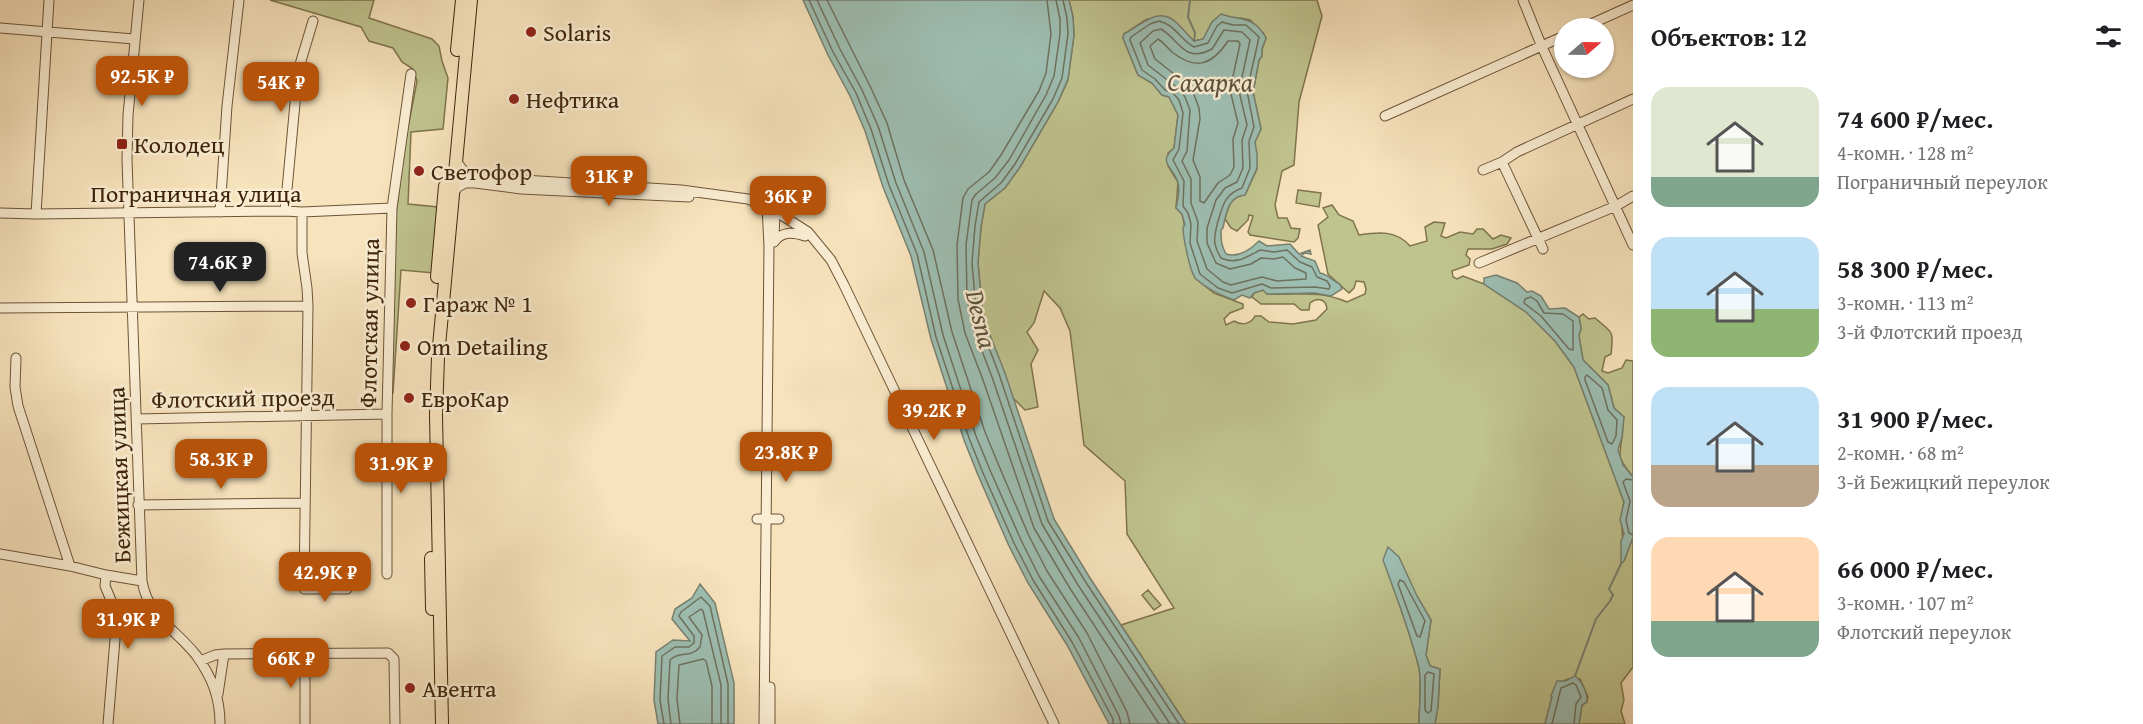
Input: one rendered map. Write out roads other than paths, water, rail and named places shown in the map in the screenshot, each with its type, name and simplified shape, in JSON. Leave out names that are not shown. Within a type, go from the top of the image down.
[{"type":"main road","points":[[434,724],[430,360],[462,0]]},
{"type":"main road","points":[[442,724],[436,415],[438,357],[471,0]]},
{"type":"street","points":[[36,214],[45,33],[49,0]]},
{"type":"street","name":"Бежицкая улица","points":[[139,0],[128,115],[127,160],[142,581],[147,599],[155,614],[195,654],[214,683],[218,696],[220,724]]},
{"type":"street","points":[[220,212],[227,106],[239,0]]},
{"type":"street","points":[[1523,0],[1633,245]]},
{"type":"street","points":[[1604,18],[1633,5]]},
{"type":"street","points":[[285,211],[298,71],[313,21]]},
{"type":"street","points":[[0,28],[134,39]]},
{"type":"street","points":[[1385,116],[1554,41]]},
{"type":"street","name":"Флотская улица","points":[[387,574],[387,414],[392,208],[411,74]]},
{"type":"street","points":[[1483,170],[1633,99]]},
{"type":"street","points":[[455,156],[459,167],[466,174],[476,177],[714,194],[748,199],[808,232],[831,260],[1054,724]]},
{"type":"street","points":[[1502,162],[1543,249]]},
{"type":"street","points":[[453,193],[465,183],[475,183],[521,189],[681,197],[747,205],[769,211],[814,244],[828,262],[1049,724]]},
{"type":"street","points":[[1479,263],[1616,207],[1633,196]]},
{"type":"street","name":"Пограничная улица","points":[[0,213],[302,212],[392,208]]},
{"type":"street","points":[[769,211],[767,223],[772,242]]},
{"type":"street","points":[[764,724],[772,242],[769,211]]},
{"type":"street","points":[[302,212],[302,253],[308,306],[304,589],[347,589]]},
{"type":"street","points":[[772,242],[789,232],[805,236]]},
{"type":"street","points":[[0,308],[308,306]]},
{"type":"street","points":[[15,358],[16,398],[70,566]]},
{"type":"street","name":"Флотский проезд","points":[[136,419],[387,414]]},
{"type":"street","points":[[138,505],[305,503]]},
{"type":"street","points":[[769,519],[770,724]]},
{"type":"street","points":[[0,554],[142,581]]},
{"type":"street","points":[[106,575],[105,586],[113,605],[116,627],[108,724]]},
{"type":"street","points":[[200,661],[224,654],[388,653],[394,659],[395,724]]},
{"type":"street","points":[[218,696],[224,654]]},
{"type":"street","points":[[304,724],[305,654]]},
{"type":"water","name":"Desna","points":[[803,0],[1069,0],[1074,35],[1068,79],[1058,102],[1020,167],[1005,188],[985,204],[978,263],[982,308],[1054,519],[1186,724],[1109,724],[1067,645],[1028,583],[1009,546],[964,440],[931,339],[911,256],[883,187],[865,131]]},
{"type":"water","name":"Сахарка","points":[[1221,14],[1251,22],[1266,38],[1253,92],[1261,129],[1255,142],[1257,168],[1245,195],[1231,202],[1221,230],[1223,248],[1226,254],[1235,255],[1248,250],[1259,241],[1267,246],[1290,244],[1299,254],[1310,250],[1311,254],[1305,253],[1301,256],[1315,261],[1320,273],[1340,284],[1342,289],[1331,296],[1315,293],[1267,294],[1263,290],[1254,293],[1250,298],[1242,295],[1234,300],[1205,286],[1196,279],[1191,270],[1184,238],[1183,227],[1185,225],[1182,214],[1176,208],[1178,183],[1167,162],[1169,153],[1174,148],[1178,115],[1169,97],[1162,95],[1152,83],[1138,75],[1123,38],[1124,34],[1150,18],[1163,16],[1177,23],[1194,41],[1203,39],[1212,22]]},
{"type":"water","points":[[1496,275],[1517,283],[1527,292],[1532,291],[1541,296],[1549,309],[1565,308],[1579,317],[1583,360],[1608,385],[1614,408],[1624,417],[1618,450],[1623,465],[1633,477],[1633,537],[1621,564],[1621,541],[1624,534],[1620,520],[1624,502],[1574,367],[1555,341],[1526,312],[1484,284],[1484,278]]},
{"type":"water","points":[[1388,547],[1399,557],[1431,620],[1426,655],[1430,666],[1440,669],[1435,724],[1419,724],[1419,668],[1383,560]]},
{"type":"water","points":[[700,584],[715,603],[734,683],[734,724],[658,724],[654,700],[656,652],[673,640],[690,641],[672,619],[675,609],[692,598]]},
{"type":"water","points":[[1575,676],[1587,695],[1587,702],[1582,705],[1579,724],[1545,724],[1557,681],[1565,681]]},
{"type":"waterway","points":[[1190,0],[1188,17],[1195,33],[1194,41]]},
{"type":"waterway","points":[[1575,676],[1596,619],[1613,595],[1609,589],[1621,564]]},
{"type":"place","name":"Solaris","points":[[531,32]]},
{"type":"place","name":"Нефтика","points":[[514,99]]},
{"type":"place","name":"Колодец","points":[[122,144]]},
{"type":"place","name":"Светофор","points":[[419,171]]},
{"type":"place","name":"Гараж № 1","points":[[411,303]]},
{"type":"place","name":"Om Detailing","points":[[405,346]]},
{"type":"place","name":"ЕвроКар","points":[[409,398]]},
{"type":"place","name":"Авента","points":[[410,688]]}]
